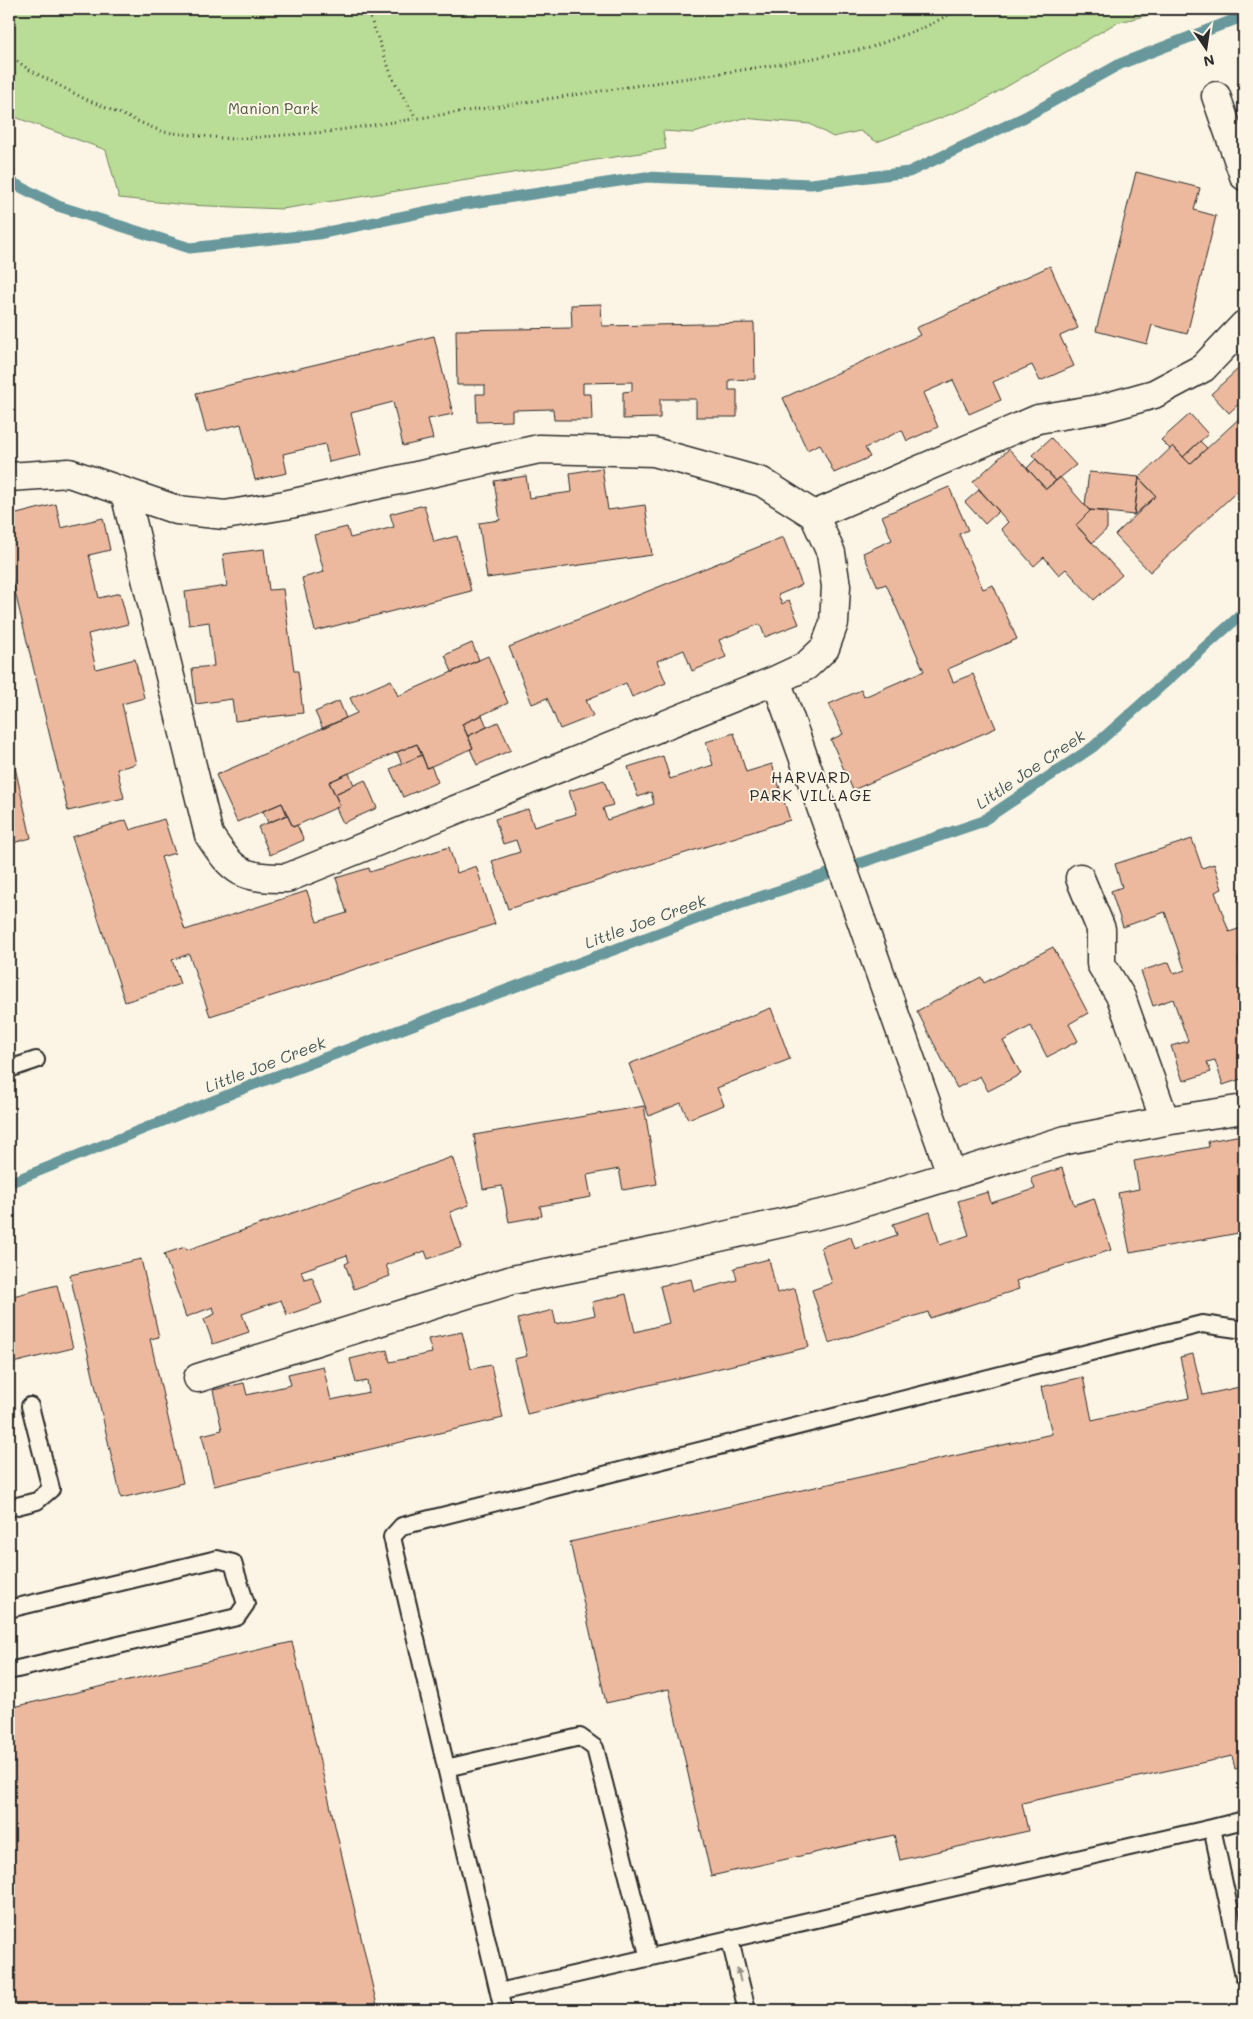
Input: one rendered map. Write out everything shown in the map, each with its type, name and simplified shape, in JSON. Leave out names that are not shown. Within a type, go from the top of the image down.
[{"type":"street","points":[[1216,96],[1244,176]]},
{"type":"street","points":[[814,515],[1038,419],[1104,408],[1154,394],[1203,368],[1244,325]]},
{"type":"street","points":[[9,477],[68,473],[177,510],[225,515],[285,506],[539,449],[654,452],[762,482],[814,515],[831,553],[836,586],[834,623],[825,648],[806,666],[776,680],[287,878],[258,878],[238,872],[222,856],[208,835],[125,493]]},
{"type":"street","points":[[776,680],[952,1176]]},
{"type":"street","points":[[1080,878],[1101,929],[1101,964],[1121,997],[1165,1121]]},
{"type":"street","points":[[198,1378],[512,1280],[666,1249],[839,1210],[1066,1140],[1165,1121],[1244,1109]]},
{"type":"lane","points":[[9,1068],[36,1060]]},
{"type":"lane","points":[[503,2010],[392,1537],[402,1526],[1202,1324],[1244,1330]]},
{"type":"lane","points":[[9,1508],[37,1501],[51,1489],[30,1406]]},
{"type":"lane","points":[[9,1609],[217,1559],[233,1563],[246,1604],[238,1617],[9,1670]]},
{"type":"lane","points":[[446,1768],[580,1737],[595,1748],[650,1958]]},
{"type":"lane","points":[[499,1992],[1244,1820]]},
{"type":"lane","points":[[1212,1828],[1244,1976]]},
{"type":"lane","points":[[730,1940],[747,2010]]},
{"type":"path","points":[[367,9],[393,79],[416,118]]},
{"type":"path","points":[[9,55],[28,69],[83,98],[163,132],[232,139],[326,132],[775,65],[869,48],[925,26],[960,9]]},
{"type":"green space","name":"Manion Park","points":[[9,9],[1172,9],[1116,23],[975,105],[877,142],[860,131],[833,137],[810,124],[743,118],[694,133],[663,131],[666,149],[282,209],[186,205],[119,198],[106,150],[9,115]]},
{"type":"building","points":[[1136,172],[1200,188],[1194,210],[1216,216],[1187,334],[1152,325],[1147,344],[1096,331]]},
{"type":"building","points":[[1050,266],[1078,328],[1060,336],[1074,366],[1040,381],[1032,365],[993,382],[1001,400],[969,414],[953,380],[923,393],[938,427],[907,441],[902,430],[865,448],[870,457],[834,473],[820,444],[807,450],[783,398],[920,335],[916,328]]},
{"type":"building","points":[[601,304],[602,326],[754,323],[755,379],[729,380],[729,390],[737,390],[737,417],[696,417],[696,399],[660,399],[660,418],[623,419],[623,392],[632,391],[632,382],[583,383],[583,394],[591,394],[592,420],[554,420],[553,409],[512,410],[512,421],[477,422],[476,394],[485,394],[485,385],[457,385],[456,330],[572,328],[571,305]]},
{"type":"building","points":[[434,336],[453,414],[428,419],[433,439],[403,446],[393,402],[351,413],[361,455],[329,462],[325,444],[283,454],[287,473],[255,480],[241,424],[206,432],[196,393]]},
{"type":"building","points":[[1238,369],[1244,375],[1244,399],[1229,413],[1211,394]]},
{"type":"building","points":[[1244,399],[1244,412],[1238,405]]},
{"type":"building","points":[[1190,414],[1208,434],[1183,457],[1173,446],[1170,449],[1161,440]]},
{"type":"building","points":[[1244,414],[1244,485],[1150,572],[1115,535],[1156,496],[1139,478],[1173,446],[1190,464]]},
{"type":"building","points":[[1051,438],[1076,465],[1056,481],[1032,455]]},
{"type":"building","points":[[1200,441],[1207,448],[1190,464],[1183,457]]},
{"type":"building","points":[[1009,449],[1046,489],[1060,477],[1090,511],[1076,525],[1122,575],[1094,600],[1066,569],[1059,575],[1044,557],[1034,566],[1001,529],[1008,522],[973,482]]},
{"type":"building","points":[[1036,459],[1056,481],[1046,489],[1027,468]]},
{"type":"building","points":[[602,468],[608,510],[645,505],[652,555],[487,578],[479,523],[500,520],[494,481],[526,476],[529,498],[572,492],[570,473]]},
{"type":"building","points":[[1089,472],[1139,477],[1134,515],[1089,510],[1085,505]]},
{"type":"building","points":[[1139,478],[1156,496],[1134,515]]},
{"type":"building","points":[[949,487],[968,530],[959,534],[983,589],[993,585],[1017,639],[948,669],[953,682],[973,674],[996,728],[853,790],[831,740],[843,734],[829,704],[861,690],[864,697],[924,671],[886,584],[878,587],[863,553],[892,540],[882,516]]},
{"type":"building","points":[[979,490],[999,511],[985,524],[965,502]]},
{"type":"building","points":[[56,504],[61,528],[103,518],[110,550],[89,555],[99,598],[120,593],[128,624],[88,634],[96,669],[135,659],[144,698],[122,704],[136,764],[117,769],[124,798],[68,811],[9,567],[9,516]]},
{"type":"building","points":[[424,505],[434,542],[457,536],[471,591],[315,631],[302,578],[324,572],[314,535],[347,527],[350,538],[394,527],[390,514]]},
{"type":"building","points":[[1089,510],[1107,511],[1107,529],[1092,543],[1076,525]]},
{"type":"building","points":[[783,537],[802,585],[778,595],[782,604],[789,600],[799,624],[765,637],[760,624],[719,640],[726,657],[692,671],[684,650],[657,661],[666,683],[632,697],[626,683],[586,700],[593,716],[560,729],[547,698],[532,704],[509,647]]},
{"type":"building","points":[[264,549],[269,590],[283,589],[294,671],[298,671],[303,713],[235,721],[232,699],[196,704],[192,668],[214,666],[209,622],[189,625],[185,592],[227,586],[223,554]]},
{"type":"building","points":[[472,643],[479,660],[452,672],[445,655]]},
{"type":"building","points":[[488,656],[508,703],[462,724],[473,748],[427,768],[417,744],[397,752],[329,782],[340,806],[293,827],[282,803],[237,822],[216,775],[357,713],[350,698],[391,680],[398,696]]},
{"type":"building","points":[[339,701],[346,718],[323,729],[315,712]]},
{"type":"building","points":[[482,715],[487,727],[468,736],[462,724]]},
{"type":"building","points":[[498,722],[511,750],[477,765],[470,749],[473,748],[468,736]]},
{"type":"building","points":[[734,733],[746,772],[772,764],[790,820],[508,909],[492,861],[520,852],[516,840],[503,844],[495,819],[528,809],[534,827],[576,814],[569,791],[604,780],[613,805],[603,808],[607,820],[654,804],[651,792],[638,797],[628,767],[663,756],[670,779],[713,765],[706,742]]},
{"type":"building","points":[[9,741],[31,838],[9,844]]},
{"type":"building","points":[[417,744],[422,755],[402,764],[397,752]]},
{"type":"building","points":[[422,755],[427,768],[431,766],[438,782],[403,797],[390,769]]},
{"type":"building","points":[[349,773],[354,785],[335,794],[329,782]]},
{"type":"building","points":[[365,780],[377,808],[343,823],[336,808],[340,806],[335,794]]},
{"type":"building","points":[[282,803],[287,815],[268,823],[263,811]]},
{"type":"building","points":[[287,815],[293,827],[297,825],[304,840],[270,855],[258,827]]},
{"type":"building","points":[[164,819],[175,853],[161,857],[185,930],[307,891],[317,922],[347,913],[336,878],[369,868],[370,872],[449,847],[457,873],[476,866],[495,924],[210,1016],[189,954],[172,960],[180,984],[125,1002],[72,837],[126,820],[130,830]]},
{"type":"building","points":[[1192,839],[1202,868],[1214,864],[1222,889],[1215,892],[1229,932],[1241,928],[1244,936],[1244,956],[1238,958],[1241,969],[1244,968],[1244,1078],[1223,1085],[1215,1060],[1207,1062],[1211,1072],[1183,1081],[1171,1046],[1188,1041],[1173,999],[1153,1006],[1141,971],[1169,962],[1174,974],[1185,970],[1165,912],[1123,927],[1111,891],[1122,887],[1115,864]]},
{"type":"building","points":[[1053,947],[1088,1013],[1069,1024],[1078,1041],[1047,1057],[1031,1026],[1003,1041],[1021,1074],[988,1091],[980,1076],[957,1088],[917,1011],[981,977],[984,983]]},
{"type":"building","points":[[771,1008],[790,1059],[717,1088],[724,1105],[688,1119],[681,1103],[649,1116],[629,1064]]},
{"type":"building","points":[[644,1106],[657,1184],[623,1190],[619,1169],[587,1175],[591,1197],[540,1206],[542,1216],[509,1222],[502,1186],[483,1189],[474,1135]]},
{"type":"building","points":[[1242,1135],[1244,1146],[1244,1232],[1130,1253],[1118,1193],[1139,1189],[1134,1161],[1209,1147],[1208,1141]]},
{"type":"building","points":[[452,1157],[469,1205],[450,1212],[462,1247],[428,1259],[425,1251],[386,1265],[390,1276],[354,1289],[345,1264],[349,1262],[347,1255],[301,1271],[304,1279],[312,1277],[322,1303],[287,1315],[281,1300],[242,1314],[249,1332],[213,1344],[204,1319],[215,1314],[213,1307],[186,1317],[164,1254],[185,1247],[187,1250]]},
{"type":"building","points":[[1062,1168],[1074,1205],[1094,1198],[1111,1250],[1016,1281],[1019,1289],[930,1318],[928,1312],[829,1343],[812,1290],[832,1283],[821,1247],[851,1237],[855,1249],[897,1235],[893,1224],[930,1212],[940,1245],[969,1235],[958,1201],[988,1192],[991,1203],[1035,1189],[1031,1178]]},
{"type":"building","points":[[141,1259],[159,1337],[150,1339],[183,1483],[121,1498],[70,1275]]},
{"type":"building","points":[[769,1259],[777,1293],[795,1288],[809,1347],[527,1414],[514,1359],[527,1356],[518,1319],[553,1310],[556,1324],[595,1315],[592,1302],[626,1294],[635,1332],[669,1323],[660,1286],[691,1279],[694,1291],[737,1280],[734,1268]]},
{"type":"building","points":[[57,1285],[73,1348],[9,1364],[9,1297]]},
{"type":"building","points":[[462,1332],[471,1369],[491,1365],[503,1418],[214,1486],[202,1435],[222,1430],[213,1390],[244,1383],[247,1395],[291,1385],[288,1374],[323,1366],[331,1400],[369,1392],[367,1381],[356,1383],[350,1359],[387,1350],[390,1362],[432,1353],[428,1339]]},
{"type":"building","points":[[1193,1354],[1203,1395],[1244,1386],[1244,1767],[1235,1769],[1232,1756],[1022,1803],[1028,1831],[900,1860],[894,1835],[711,1876],[669,1689],[606,1703],[570,1542],[1052,1434],[1041,1387],[1083,1377],[1092,1420],[1189,1398],[1180,1357]]},
{"type":"building","points":[[292,1642],[378,2010],[9,2010],[9,1708]]},
{"type":"waterway","points":[[9,181],[58,206],[190,248],[318,234],[453,206],[646,177],[811,184],[909,172],[1025,117],[1120,64],[1244,16]]},
{"type":"waterway","name":"Little Joe Creek","points":[[9,1183],[255,1084],[704,916],[981,822],[1093,747],[1244,612]]},
{"type":"district","name":"HARVARD PARK VILLAGE","points":[[811,785]]}]
